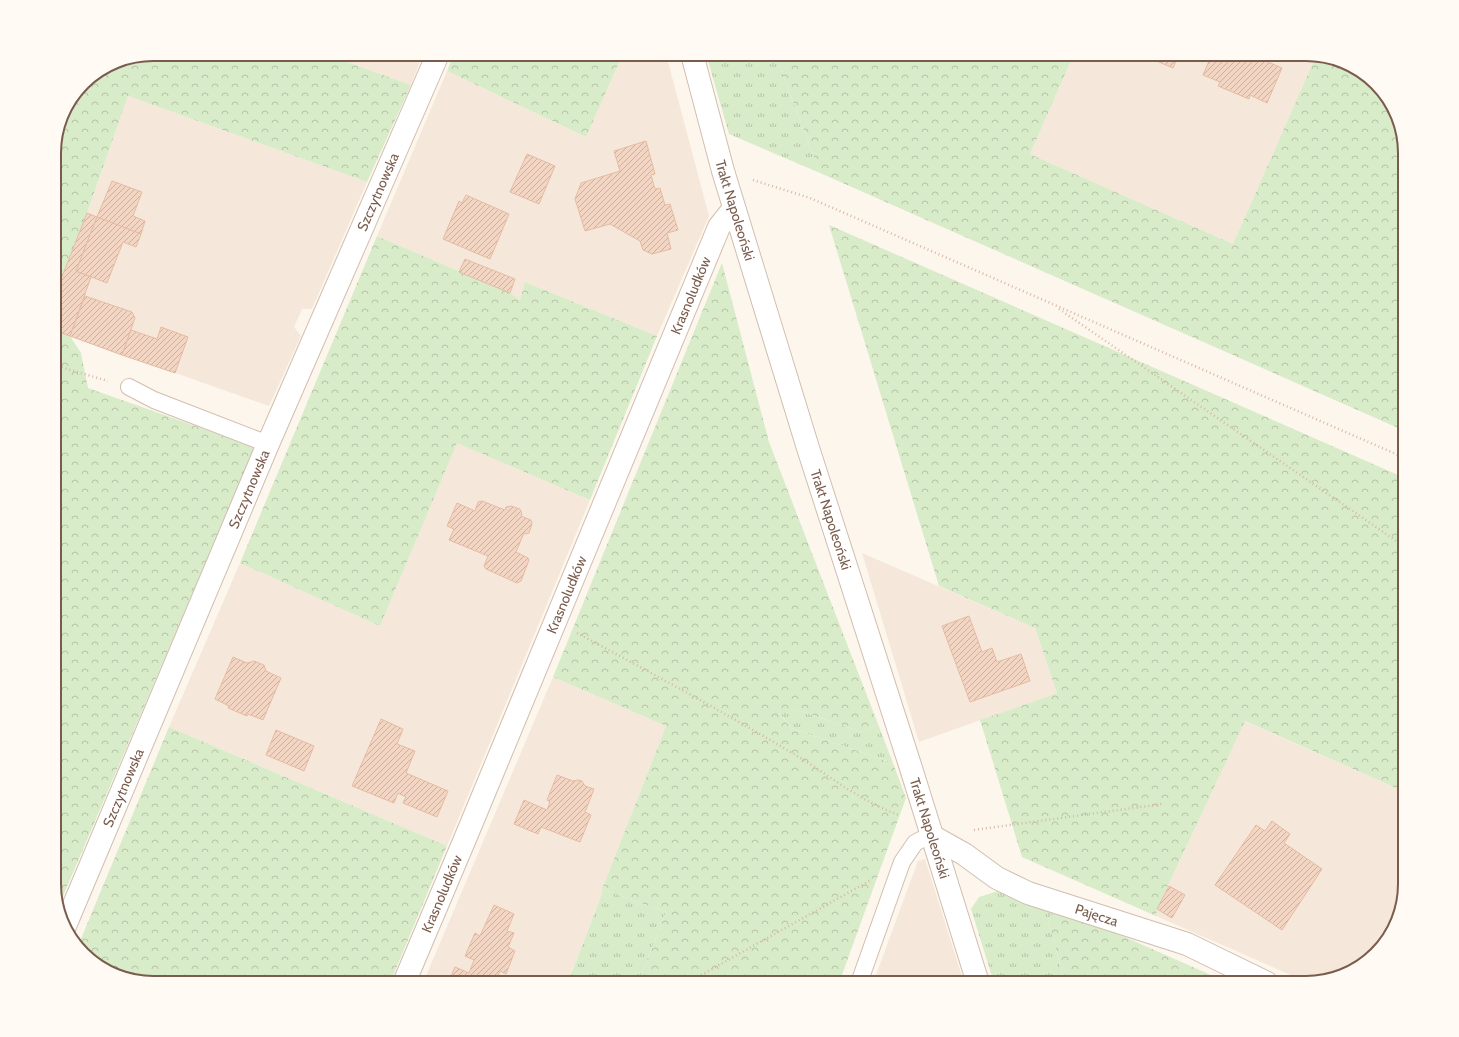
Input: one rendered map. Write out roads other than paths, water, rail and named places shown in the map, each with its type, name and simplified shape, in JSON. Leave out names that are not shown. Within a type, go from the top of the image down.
[{"type":"street","name":"Szczytnowska","points":[[68,919],[268,444],[435,61]]},
{"type":"street","name":"Trakt Napoleoński","points":[[694,61],[734,208],[808,448],[976,976]]},
{"type":"street","name":"Krasnoludków","points":[[407,976],[719,227],[734,208]]},
{"type":"street","name":"Pajęcza","points":[[932,836],[964,854],[997,878],[1028,892],[1187,944],[1253,976]]},
{"type":"lane","points":[[129,387],[154,400],[268,444]]},
{"type":"lane","points":[[861,976],[902,862],[915,843],[932,836]]}]
